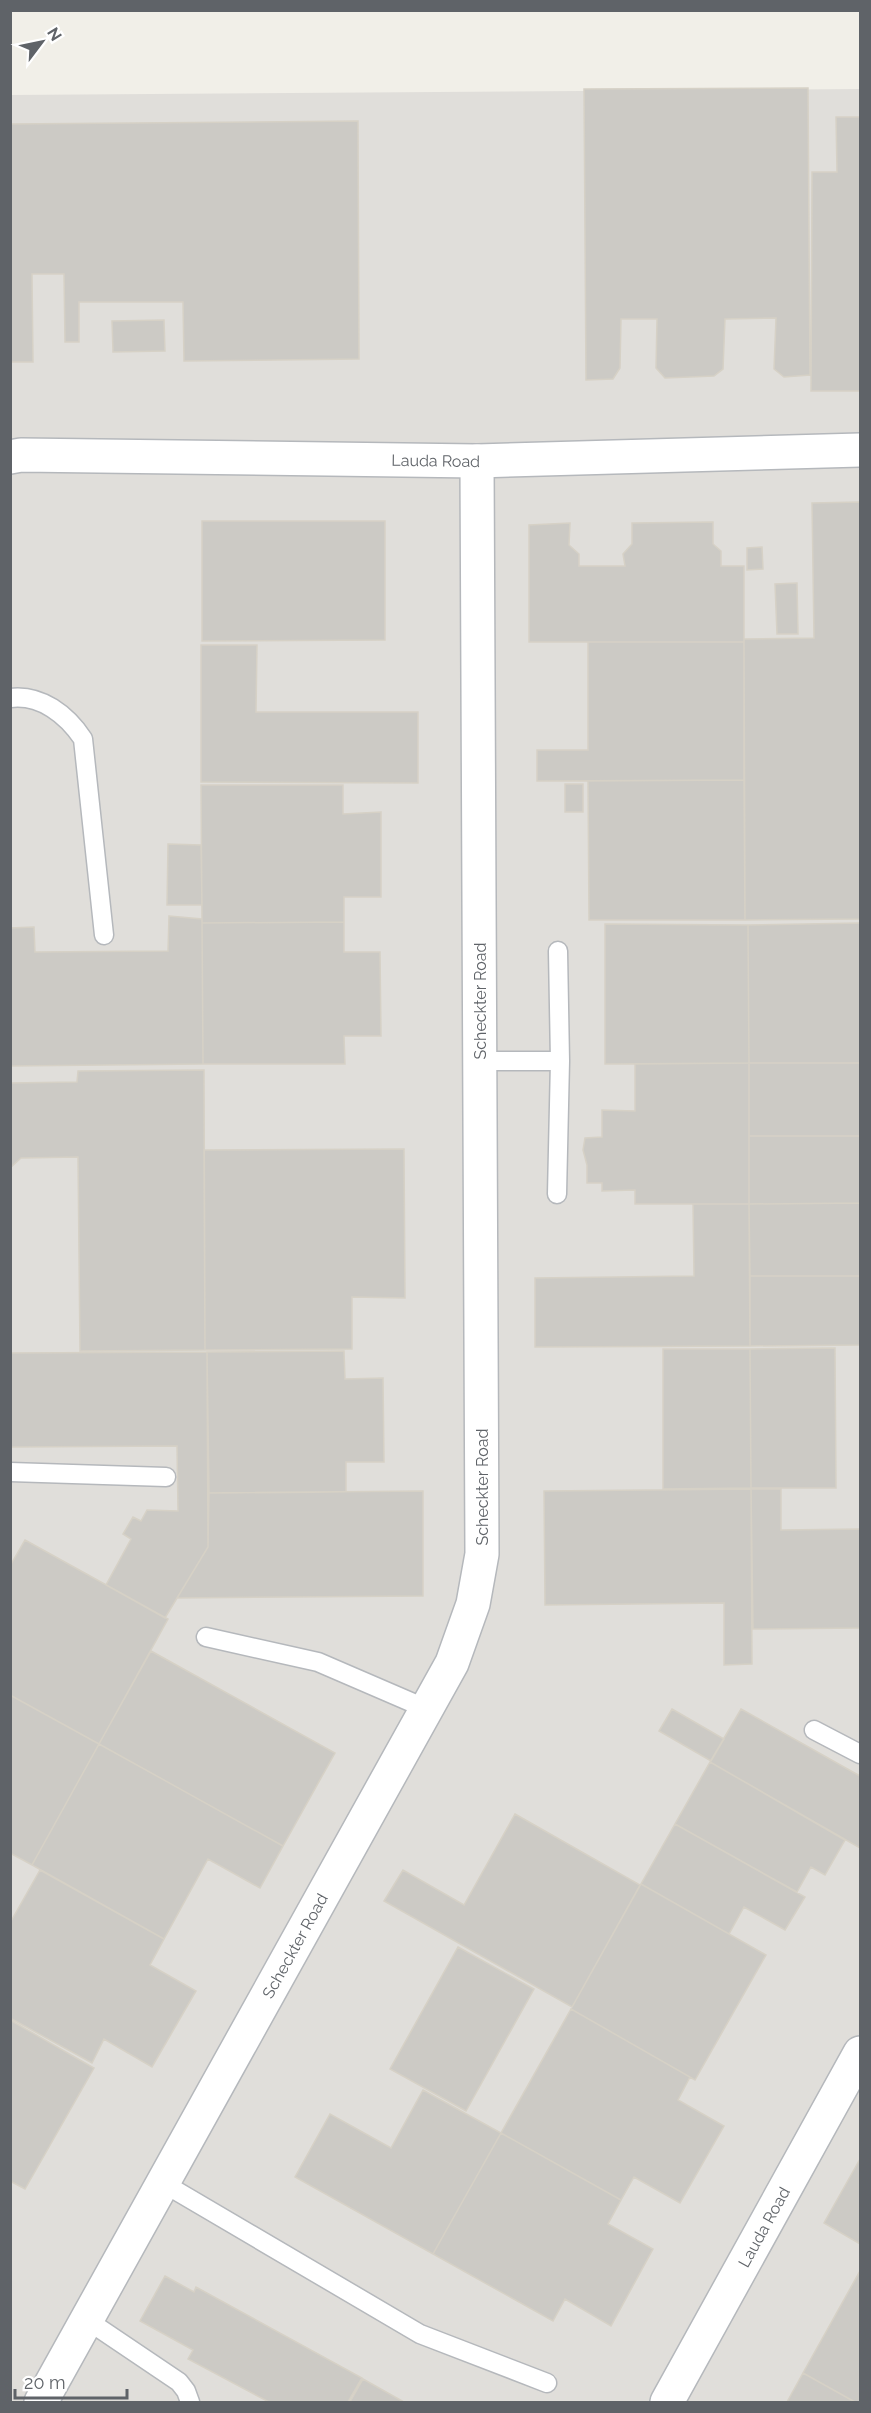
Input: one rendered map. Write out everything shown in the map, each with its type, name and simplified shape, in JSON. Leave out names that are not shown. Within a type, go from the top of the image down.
[{"type":"street","name":"Lauda Road","points":[[10,457],[21,454],[477,461],[861,450]]},
{"type":"street","name":"Scheckter Road","points":[[41,2403],[452,1662],[473,1604],[482,1554],[477,461]]},
{"type":"street","name":"Lauda Road","points":[[667,2403],[861,2053]]},
{"type":"lane","points":[[10,698],[30,698],[42,702],[69,721],[83,739],[104,935]]},
{"type":"lane","points":[[557,1194],[560,1061],[558,951]]},
{"type":"lane","points":[[480,1061],[560,1061]]},
{"type":"lane","points":[[10,1472],[166,1477]]},
{"type":"lane","points":[[206,1637],[318,1662],[427,1708]]},
{"type":"lane","points":[[814,1730],[861,1754]]},
{"type":"lane","points":[[163,2183],[420,2334],[547,2383]]},
{"type":"lane","points":[[87,2320],[179,2382],[186,2391],[190,2403]]},
{"type":"shaded area","points":[[860,89],[860,2402],[11,2402],[10,95]]},
{"type":"building","points":[[808,88],[810,375],[784,377],[774,369],[776,318],[725,319],[723,369],[714,376],[665,378],[656,368],[657,319],[621,319],[620,368],[613,379],[586,380],[584,89]]},
{"type":"building","points":[[836,117],[860,117],[860,391],[811,391],[812,172],[837,172]]},
{"type":"building","points":[[358,121],[359,359],[184,361],[183,302],[79,302],[79,342],[65,342],[64,274],[32,274],[33,362],[10,362],[10,124]]},
{"type":"building","points":[[164,320],[165,351],[113,352],[112,321]]},
{"type":"building","points":[[860,502],[860,919],[745,920],[744,639],[814,638],[812,503]]},
{"type":"building","points":[[202,521],[385,521],[385,640],[202,641]]},
{"type":"building","points":[[713,522],[713,544],[721,551],[721,566],[744,566],[744,642],[529,642],[529,525],[570,523],[569,545],[579,554],[579,566],[625,566],[623,554],[632,544],[632,523]]},
{"type":"building","points":[[762,547],[763,569],[747,570],[747,548]]},
{"type":"building","points":[[797,583],[798,634],[777,634],[775,584]]},
{"type":"building","points":[[588,642],[744,642],[744,780],[537,781],[537,750],[588,750]]},
{"type":"building","points":[[201,645],[257,645],[256,712],[418,712],[418,783],[201,782]]},
{"type":"building","points":[[744,780],[745,920],[589,920],[588,781]]},
{"type":"building","points":[[565,784],[583,784],[583,812],[565,812]]},
{"type":"building","points":[[201,785],[343,785],[343,814],[381,812],[381,897],[344,897],[344,922],[202,923]]},
{"type":"building","points":[[168,844],[201,845],[202,905],[167,905]]},
{"type":"building","points":[[169,916],[202,919],[203,1064],[10,1066],[10,928],[34,927],[35,952],[168,951]]},
{"type":"building","points":[[344,922],[344,952],[380,952],[381,1036],[344,1036],[345,1064],[203,1064],[202,923]]},
{"type":"building","points":[[860,923],[860,1063],[749,1063],[748,925]]},
{"type":"building","points":[[605,924],[748,925],[749,1063],[605,1064]]},
{"type":"building","points":[[749,1063],[860,1063],[860,1136],[749,1136]]},
{"type":"building","points":[[749,1063],[749,1204],[635,1204],[635,1190],[602,1191],[602,1183],[587,1183],[587,1165],[583,1150],[585,1138],[602,1137],[602,1110],[635,1111],[635,1064]]},
{"type":"building","points":[[204,1070],[205,1350],[80,1351],[78,1157],[21,1158],[10,1168],[10,1083],[77,1082],[78,1071]]},
{"type":"building","points":[[749,1136],[860,1136],[860,1203],[749,1204]]},
{"type":"building","points":[[404,1149],[405,1298],[352,1297],[352,1349],[205,1350],[204,1150]]},
{"type":"building","points":[[860,1203],[860,1276],[750,1276],[749,1204]]},
{"type":"building","points":[[693,1204],[749,1204],[750,1346],[535,1347],[535,1278],[694,1276]]},
{"type":"building","points":[[750,1276],[860,1276],[860,1345],[750,1346]]},
{"type":"building","points":[[835,1348],[836,1488],[751,1488],[750,1349]]},
{"type":"building","points":[[663,1349],[750,1349],[751,1488],[663,1489]]},
{"type":"building","points":[[344,1351],[345,1379],[383,1378],[384,1462],[346,1462],[346,1492],[209,1493],[207,1352]]},
{"type":"building","points":[[207,1352],[208,1547],[165,1618],[106,1585],[131,1539],[123,1534],[133,1517],[141,1521],[147,1510],[178,1511],[177,1446],[10,1447],[10,1353]]},
{"type":"building","points":[[751,1489],[781,1489],[781,1530],[860,1529],[860,1628],[753,1629]]},
{"type":"building","points":[[751,1489],[752,1664],[724,1665],[724,1603],[545,1605],[544,1491]]},
{"type":"building","points":[[423,1491],[423,1596],[177,1598],[208,1547],[209,1493]]},
{"type":"building","points":[[25,1540],[168,1619],[99,1744],[10,1695],[10,1566]]},
{"type":"building","points":[[151,1651],[335,1753],[283,1846],[99,1744]]},
{"type":"building","points":[[10,1695],[99,1744],[32,1865],[10,1853]]},
{"type":"building","points":[[672,1709],[724,1739],[711,1761],[659,1731]]},
{"type":"building","points":[[741,1709],[860,1776],[860,1848],[710,1762]]},
{"type":"building","points":[[99,1744],[283,1846],[260,1888],[208,1859],[164,1939],[32,1865]]},
{"type":"building","points":[[710,1762],[845,1840],[825,1875],[811,1867],[797,1892],[675,1824]]},
{"type":"building","points":[[515,1814],[640,1885],[572,2007],[384,1901],[403,1870],[464,1905]]},
{"type":"building","points":[[675,1824],[805,1897],[785,1930],[744,1907],[729,1934],[641,1884]]},
{"type":"building","points":[[40,1870],[164,1939],[150,1965],[196,1991],[152,2067],[104,2039],[92,2063],[10,2018],[10,1923]]},
{"type":"building","points":[[641,1884],[766,1955],[695,2080],[571,2009]]},
{"type":"building","points":[[458,1947],[534,1989],[466,2111],[390,2069]]},
{"type":"building","points":[[571,2009],[690,2077],[678,2100],[724,2126],[680,2203],[634,2177],[621,2200],[501,2133]]},
{"type":"building","points":[[10,2020],[94,2068],[25,2189],[10,2181]]},
{"type":"building","points":[[423,2090],[501,2133],[433,2254],[295,2177],[330,2114],[391,2148]]},
{"type":"building","points":[[501,2133],[621,2200],[608,2224],[653,2249],[611,2326],[565,2299],[553,2321],[433,2254]]},
{"type":"building","points":[[860,2159],[860,2244],[824,2223]]},
{"type":"building","points":[[860,2271],[860,2402],[855,2402],[803,2373]]},
{"type":"building","points":[[165,2276],[194,2292],[196,2287],[362,2378],[348,2402],[269,2402],[188,2359],[193,2350],[140,2321]]},
{"type":"building","points":[[803,2373],[855,2402],[787,2402]]},
{"type":"building","points":[[363,2379],[404,2402],[350,2402]]}]
